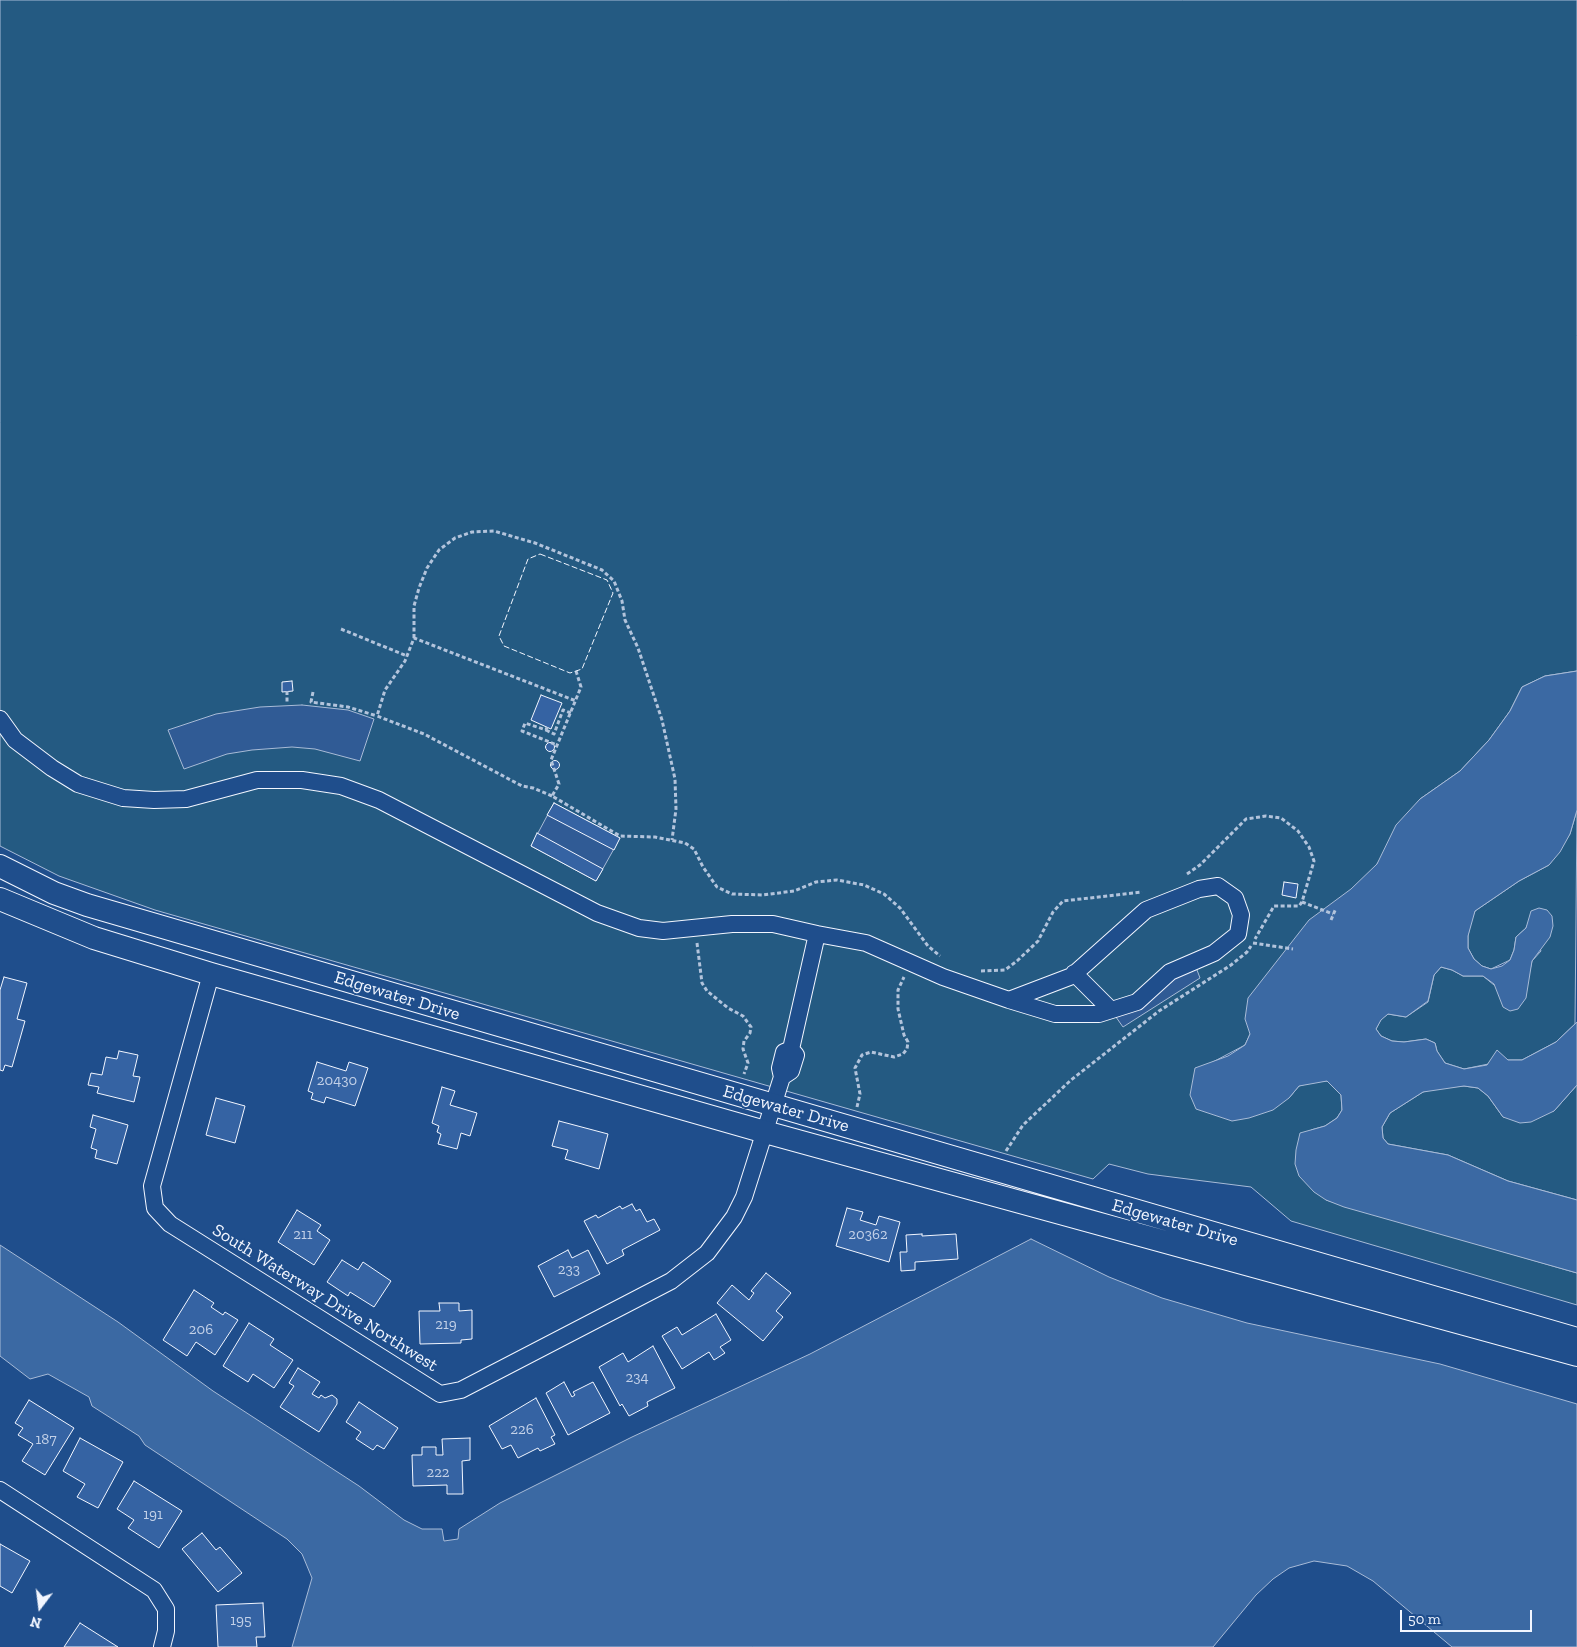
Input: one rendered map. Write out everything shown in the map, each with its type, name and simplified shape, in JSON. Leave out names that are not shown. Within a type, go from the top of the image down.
[{"type":"street","points":[[0,719],[15,740],[52,768],[78,784],[123,798],[154,800],[186,799],[257,780],[302,780],[341,786],[379,800],[597,913],[639,928],[663,931],[732,924],[773,924],[866,943],[943,977],[1009,1000],[1055,1014],[1099,1014],[1136,1002],[1170,972],[1214,953],[1238,934],[1241,915],[1235,898],[1218,886],[1199,889],[1146,910],[1074,973],[1039,990],[1009,1000]]},
{"type":"street","name":"Edgewater Drive","points":[[0,866],[54,893],[87,905],[1577,1339]]},
{"type":"street","name":"Edgewater Drive","points":[[0,899],[94,938],[211,974],[765,1132],[1577,1355]]},
{"type":"street","name":"South Waterway Drive Northwest","points":[[211,974],[152,1186],[155,1208],[170,1224],[440,1394],[462,1390],[662,1286],[690,1268],[707,1253],[734,1217],[752,1176],[782,1077],[792,1071],[796,1055],[791,1049],[818,934]]},
{"type":"street","points":[[1074,973],[1111,1010]]},
{"type":"street","points":[[0,1490],[154,1590],[166,1609],[166,1631],[162,1647]]},
{"type":"path","points":[[377,716],[385,690],[407,656],[414,638],[414,606],[422,581],[439,550],[454,538],[472,532],[494,532],[535,544],[602,570],[614,580],[622,601],[625,620],[638,648],[662,720],[675,779],[676,809],[672,840]]},
{"type":"path","points":[[341,629],[407,656]]},
{"type":"path","points":[[414,638],[576,701]]},
{"type":"path","points":[[552,796],[559,784],[551,760],[582,688],[576,671]]},
{"type":"path","points":[[287,691],[287,703]]},
{"type":"path","points":[[313,692],[311,702],[348,707],[424,734],[522,786],[533,788],[552,796],[620,836],[685,842],[694,849],[703,867],[718,887],[732,894],[763,896],[786,892],[816,882],[837,880],[864,885],[884,894],[900,908],[928,946],[940,956],[948,959]]},
{"type":"path","points":[[557,745],[522,731],[525,722],[547,729],[554,734],[563,710],[571,713]]},
{"type":"path","points":[[1006,1151],[1023,1126],[1071,1080],[1159,1011],[1231,966],[1247,952],[1274,906],[1299,906],[1302,902],[1314,861],[1309,847],[1298,831],[1282,818],[1266,816],[1246,819],[1200,865],[1185,876]]},
{"type":"path","points":[[974,969],[982,972],[1005,970],[1017,961],[1038,941],[1053,912],[1063,902],[1152,889]]},
{"type":"path","points":[[1302,902],[1334,914]]},
{"type":"path","points":[[1331,920],[1336,908]]},
{"type":"path","points":[[696,928],[702,983],[707,991],[721,1003],[743,1016],[751,1027],[750,1033],[744,1041],[743,1049],[748,1063],[744,1074]]},
{"type":"path","points":[[1253,942],[1293,949]]},
{"type":"path","points":[[857,1107],[860,1094],[855,1068],[862,1055],[871,1052],[894,1057],[903,1054],[907,1049],[908,1042],[904,1035],[898,1009],[898,990],[910,962]]},
{"type":"shaded area","points":[[0,0],[1577,0],[1577,671],[1545,676],[1522,687],[1510,711],[1489,740],[1460,771],[1420,799],[1377,864],[1250,1034],[1245,1045],[1211,1063],[1289,1098],[1299,1086],[1313,1082],[1327,1081],[1336,1088],[1341,1095],[1342,1110],[1337,1118],[1325,1126],[1311,1130],[1326,1200],[1577,1273],[1577,1305],[1291,1221],[1251,1187],[1148,1174],[1109,1164],[1093,1179],[155,910],[59,876],[0,846]]},
{"type":"shaded area","points":[[1577,671],[1577,810],[1570,834],[1560,852],[1549,865],[1519,881],[1475,911],[1468,936],[1468,948],[1474,959],[1482,966],[1491,969],[1502,966],[1510,960],[1516,937],[1526,928],[1531,911],[1539,908],[1547,910],[1552,916],[1553,926],[1550,937],[1532,961],[1526,998],[1518,1009],[1510,1011],[1503,1007],[1494,984],[1483,976],[1463,976],[1441,967],[1434,975],[1428,1001],[1406,1017],[1388,1014],[1381,1020],[1376,1029],[1381,1036],[1392,1041],[1404,1042],[1426,1039],[1435,1043],[1437,1051],[1445,1063],[1464,1069],[1487,1065],[1497,1050],[1508,1060],[1522,1060],[1556,1042],[1577,1022],[1577,1085],[1554,1111],[1531,1122],[1520,1123],[1503,1117],[1488,1096],[1478,1088],[1464,1086],[1423,1092],[1390,1113],[1382,1127],[1383,1138],[1388,1144],[1448,1155],[1508,1181],[1577,1200],[1577,1273],[1344,1207],[1326,1200],[1314,1192],[1299,1176],[1295,1164],[1296,1150],[1300,1133],[1325,1126],[1337,1118],[1342,1110],[1341,1095],[1327,1081],[1299,1086],[1289,1098],[1273,1110],[1249,1118],[1232,1121],[1196,1109],[1190,1095],[1195,1068],[1228,1056],[1245,1045],[1250,1034],[1245,1019],[1248,998],[1309,920],[1351,889],[1377,864],[1396,825],[1420,799],[1460,771],[1489,740],[1510,711],[1522,687],[1545,676]]},
{"type":"shaded area","points":[[302,705],[348,710],[374,719],[360,761],[315,749],[292,747],[227,754],[184,769],[168,730],[216,714],[260,707]]},
{"type":"shaded area","points":[[554,803],[620,838],[596,881],[531,846]]},
{"type":"shaded area","points":[[1577,810],[1575,1024],[1556,1042],[1522,1060],[1508,1060],[1464,1069],[1445,1063],[1437,1051],[1435,1043],[1426,1039],[1404,1042],[1392,1041],[1381,1036],[1376,1029],[1381,1019],[1388,1014],[1406,1017],[1428,1002],[1434,975],[1441,967],[1463,976],[1483,976],[1494,985],[1528,979],[1532,961],[1541,951],[1529,921],[1526,928],[1516,937],[1510,960],[1491,969],[1482,966],[1474,959],[1468,948],[1471,921],[1475,911],[1519,881],[1549,865],[1570,834]]},
{"type":"shaded area","points":[[1194,962],[1200,978],[1123,1027],[1111,1010]]},
{"type":"shaded area","points":[[1577,1085],[1577,1200],[1508,1181],[1448,1155],[1388,1144],[1383,1138],[1382,1127],[1390,1113],[1423,1092],[1436,1088],[1464,1086],[1478,1088],[1488,1096],[1503,1117],[1554,1111]]},
{"type":"shaded area","points":[[1031,1239],[1109,1277],[1162,1298],[1247,1323],[1440,1364],[1577,1404],[1577,1647],[1452,1647],[1373,1581],[1347,1566],[1314,1561],[1289,1568],[1273,1579],[1256,1595],[1213,1647],[292,1647],[312,1578],[302,1554],[287,1539],[145,1445],[139,1436],[92,1406],[89,1397],[48,1374],[30,1379],[0,1356],[0,1245],[118,1322],[213,1391],[359,1486],[404,1520],[422,1529],[442,1529],[444,1541],[458,1539],[459,1529],[500,1503],[632,1437],[810,1354]]},
{"type":"building","points":[[292,681],[293,691],[282,692],[282,682]]},
{"type":"building","points":[[541,695],[562,703],[551,729],[531,720]]},
{"type":"building","points":[[550,742],[555,747],[550,752],[545,747]]},
{"type":"building","points":[[555,760],[560,765],[555,770],[550,765]]},
{"type":"building","points":[[554,803],[620,838],[614,850],[547,815]]},
{"type":"building","points":[[537,833],[603,869],[596,881],[531,846]]},
{"type":"building","points":[[1284,882],[1298,884],[1296,898],[1282,895]]},
{"type":"building","points":[[4,977],[27,983],[17,1019],[25,1021],[12,1067],[5,1065],[3,1071],[0,1070],[0,990]]},
{"type":"building","points":[[119,1051],[138,1055],[133,1076],[140,1077],[134,1102],[97,1093],[99,1087],[88,1085],[91,1073],[102,1075],[106,1057],[117,1059]]},
{"type":"building","points":[[317,1062],[346,1071],[349,1062],[368,1068],[355,1106],[326,1097],[324,1103],[311,1099],[313,1093],[308,1091]]},
{"type":"building","points":[[442,1087],[455,1091],[450,1105],[477,1113],[470,1136],[461,1133],[457,1149],[438,1144],[441,1134],[437,1132],[439,1126],[432,1123]]},
{"type":"building","points":[[216,1098],[245,1106],[235,1143],[206,1135]]},
{"type":"building","points":[[93,1115],[128,1125],[117,1164],[95,1158],[97,1150],[91,1148],[96,1129],[90,1127]]},
{"type":"building","points":[[559,1121],[608,1134],[599,1169],[565,1159],[568,1150],[552,1146]]},
{"type":"building","points":[[632,1204],[636,1211],[640,1209],[647,1222],[654,1219],[660,1230],[622,1250],[624,1255],[607,1264],[584,1221],[596,1215],[598,1218],[620,1206],[622,1209]]},
{"type":"building","points":[[847,1208],[863,1212],[860,1220],[876,1225],[879,1216],[900,1222],[889,1262],[836,1246]]},
{"type":"building","points":[[297,1210],[321,1225],[317,1231],[330,1240],[314,1265],[278,1242]]},
{"type":"building","points":[[922,1234],[922,1236],[956,1234],[958,1259],[915,1262],[915,1270],[901,1271],[900,1252],[907,1252],[906,1235]]},
{"type":"building","points":[[568,1250],[572,1258],[588,1250],[600,1274],[554,1297],[538,1266]]},
{"type":"building","points":[[342,1260],[358,1270],[363,1262],[391,1281],[374,1307],[350,1292],[348,1296],[327,1282]]},
{"type":"building","points":[[766,1273],[791,1293],[776,1311],[783,1317],[763,1341],[717,1303],[732,1285],[749,1300],[754,1293],[751,1291]]},
{"type":"building","points":[[194,1290],[214,1303],[211,1307],[223,1315],[225,1312],[238,1320],[215,1355],[196,1342],[187,1356],[163,1340]]},
{"type":"building","points":[[439,1303],[459,1303],[459,1311],[472,1310],[472,1339],[461,1340],[461,1343],[420,1344],[419,1311],[440,1311]]},
{"type":"building","points":[[716,1314],[731,1340],[720,1347],[725,1353],[714,1360],[709,1352],[682,1369],[662,1336],[677,1327],[682,1335]]},
{"type":"building","points":[[249,1323],[274,1339],[270,1345],[293,1360],[274,1388],[253,1374],[248,1382],[223,1366]]},
{"type":"building","points":[[653,1346],[675,1388],[647,1402],[648,1406],[629,1416],[622,1404],[620,1406],[599,1367],[623,1353],[628,1362]]},
{"type":"building","points":[[298,1368],[320,1382],[312,1394],[319,1398],[321,1395],[325,1398],[332,1395],[337,1399],[337,1404],[319,1432],[280,1407],[294,1386],[289,1383]]},
{"type":"building","points":[[564,1382],[572,1397],[575,1395],[573,1392],[593,1382],[610,1413],[568,1435],[546,1393]]},
{"type":"building","points":[[536,1398],[555,1435],[551,1437],[555,1444],[540,1451],[538,1448],[518,1458],[511,1445],[502,1449],[489,1426]]},
{"type":"building","points":[[29,1400],[74,1428],[45,1475],[22,1461],[33,1444],[18,1435],[23,1428],[15,1423]]},
{"type":"building","points":[[359,1402],[398,1428],[384,1449],[377,1445],[373,1450],[356,1439],[361,1432],[346,1422]]},
{"type":"building","points":[[80,1438],[123,1462],[98,1508],[77,1497],[85,1484],[63,1471]]},
{"type":"building","points":[[470,1438],[470,1460],[462,1461],[463,1494],[447,1494],[447,1485],[413,1486],[412,1455],[422,1455],[422,1447],[436,1447],[436,1455],[443,1455],[442,1439]]},
{"type":"building","points":[[134,1481],[182,1511],[159,1548],[128,1528],[134,1520],[117,1509]]},
{"type":"building","points":[[202,1533],[216,1550],[220,1547],[242,1573],[218,1592],[182,1549]]},
{"type":"building","points":[[0,1544],[30,1561],[12,1593],[0,1586]]},
{"type":"building","points":[[263,1603],[265,1637],[256,1637],[257,1647],[218,1647],[216,1605]]},
{"type":"building","points":[[80,1623],[118,1647],[64,1647]]},
{"type":"fence","points":[[540,554],[607,580],[613,593],[582,669],[570,673],[504,646],[499,636],[528,559],[540,554]]}]
